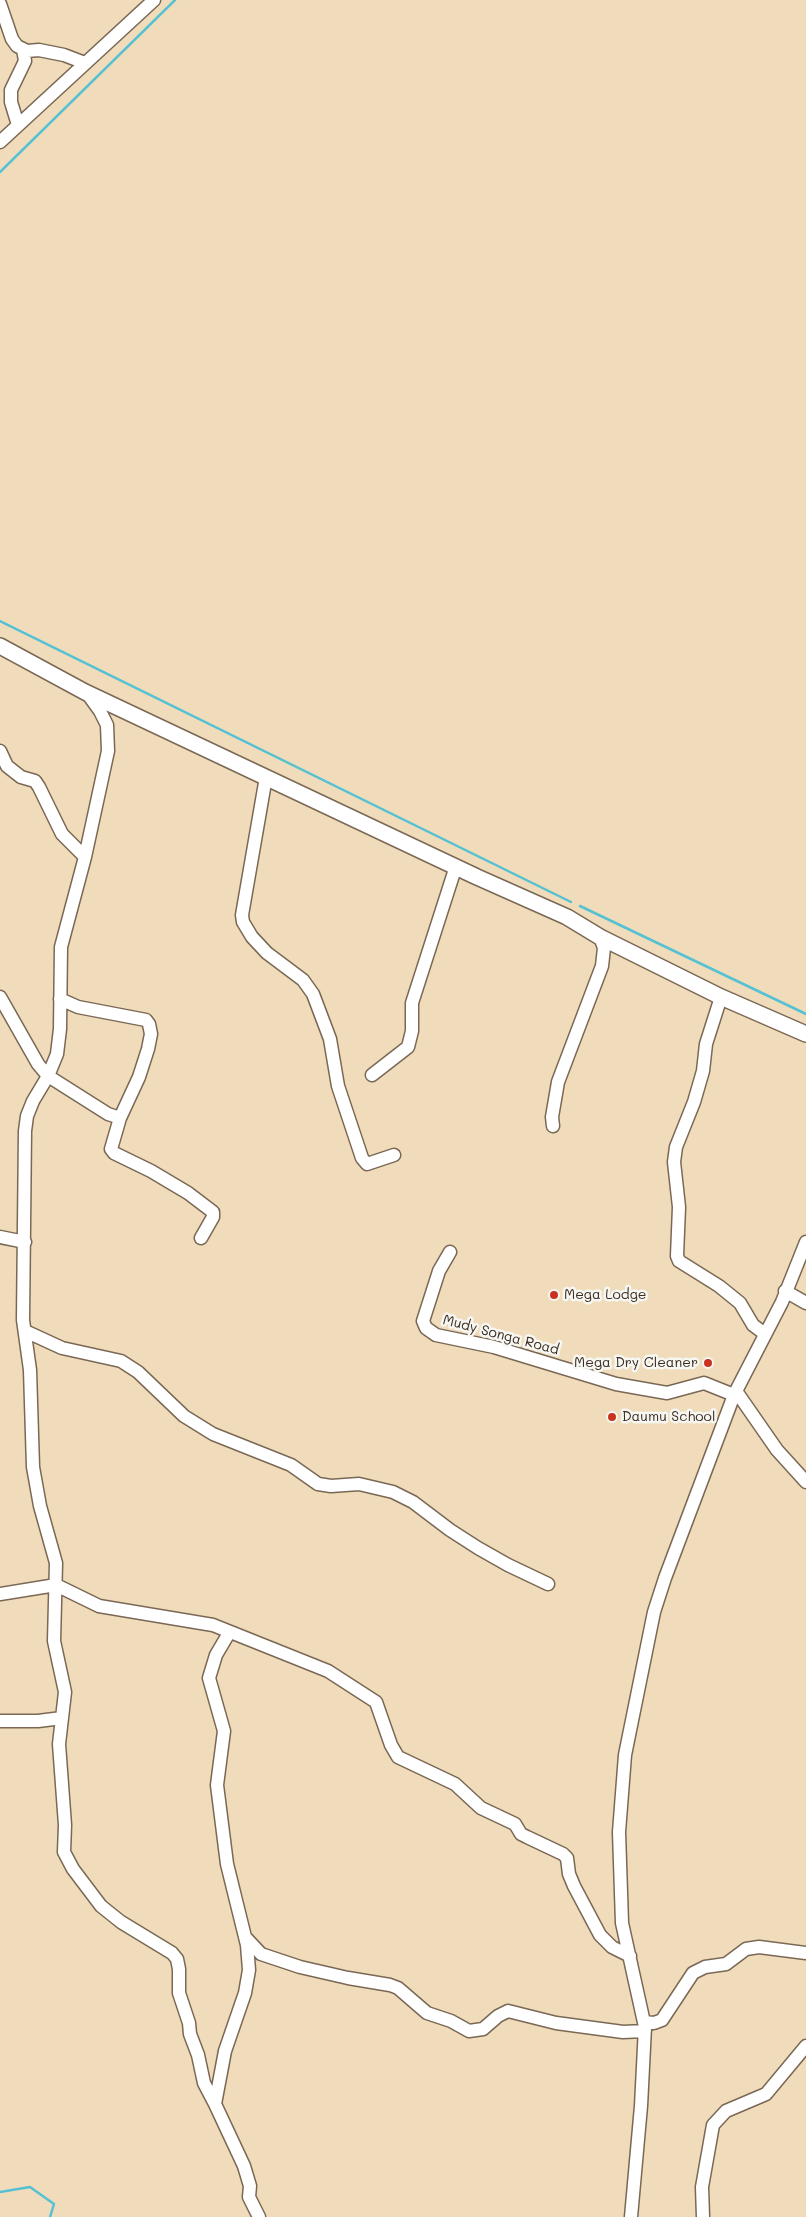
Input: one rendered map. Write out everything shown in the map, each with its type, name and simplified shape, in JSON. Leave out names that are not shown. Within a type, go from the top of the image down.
[{"type":"main road","points":[[0,646],[86,692],[567,917],[600,937],[721,997],[806,1034]]},
{"type":"street","points":[[0,142],[154,0]]},
{"type":"street","points":[[0,4],[12,39],[18,46],[24,49],[64,54],[85,63]]},
{"type":"street","points":[[18,125],[11,102],[11,90],[25,61],[24,49]]},
{"type":"street","points":[[86,692],[100,711],[107,725],[108,751],[85,857],[61,947],[60,1042],[48,1076],[27,1116],[25,1242],[22,1289],[30,1370],[33,1467],[40,1506],[56,1563],[54,1641],[64,1692],[59,1744],[66,1825],[64,1845],[68,1861],[101,1906],[121,1922],[165,1948],[176,1959],[180,1999],[189,2023],[190,2034],[198,2055],[204,2083],[244,2166],[250,2186],[249,2197],[259,2217]]},
{"type":"street","points":[[0,751],[7,766],[21,777],[35,781],[62,834],[85,857]]},
{"type":"street","points":[[266,777],[242,914],[243,922],[252,937],[267,953],[303,980],[313,994],[330,1038],[338,1086],[362,1158],[367,1164],[394,1155]]},
{"type":"street","points":[[372,1075],[408,1047],[412,1031],[412,1003],[456,866]]},
{"type":"street","points":[[553,1126],[552,1116],[558,1082],[602,966],[604,948],[600,937]]},
{"type":"street","points":[[0,997],[38,1064],[48,1076],[108,1114],[120,1118]]},
{"type":"street","points":[[721,997],[706,1044],[703,1071],[694,1102],[676,1147],[674,1162],[679,1207],[677,1256],[680,1261],[719,1286],[740,1303],[753,1325],[765,1334]]},
{"type":"street","points":[[60,999],[78,1007],[146,1020],[149,1024],[151,1034],[148,1049],[139,1077],[120,1118],[111,1149],[114,1153],[151,1171],[188,1193],[213,1212],[213,1217],[202,1238]]},
{"type":"street","points":[[0,1237],[24,1227]]},
{"type":"street","points":[[0,1237],[25,1242]]},
{"type":"street","points":[[631,2217],[645,2026],[622,1923],[619,1832],[625,1755],[659,1595],[735,1393],[765,1334],[806,1242]]},
{"type":"street","name":"Mudy Songa Road","points":[[450,1252],[438,1271],[423,1321],[426,1328],[436,1334],[494,1347],[616,1384],[667,1393],[704,1383],[735,1393]]},
{"type":"street","points":[[785,1291],[806,1303]]},
{"type":"street","points":[[25,1331],[62,1348],[122,1361],[138,1372],[184,1416],[213,1434],[290,1465],[318,1484],[331,1486],[359,1484],[393,1492],[413,1502],[478,1548],[548,1584]]},
{"type":"street","points":[[735,1393],[777,1450],[806,1482]]},
{"type":"street","points":[[0,1594],[56,1585],[99,1606],[201,1622],[328,1671],[376,1702],[391,1745],[398,1757],[455,1784],[481,1808],[515,1824],[527,1838],[563,1854],[567,1858],[572,1880],[600,1935],[612,1947],[630,1956]]},
{"type":"street","points":[[215,2104],[225,2051],[245,1993],[249,1970],[245,1936],[227,1864],[217,1785],[224,1731],[209,1678],[216,1655],[229,1633]]},
{"type":"street","points":[[0,1720],[38,1722],[62,1718]]},
{"type":"street","points":[[245,1936],[256,1951],[261,1954],[310,1969],[398,1988],[427,2013],[452,2021],[469,2031],[483,2029],[498,2016],[508,2011],[556,2024],[623,2032],[662,2020],[693,1973],[705,1968],[726,1964],[746,1949],[759,1947],[806,1952]]},
{"type":"street","points":[[703,2217],[702,2187],[713,2125],[726,2111],[766,2094],[806,2046]]},
{"type":"waterway","points":[[0,172],[175,0]]},
{"type":"waterway","points":[[0,621],[571,902]]},
{"type":"waterway","points":[[580,906],[806,1014]]},
{"type":"waterway","points":[[0,2192],[30,2187],[54,2204],[50,2217]]},
{"type":"place","name":"Mega Lodge","points":[[554,1295]]},
{"type":"place","name":"Mega Dry Cleaner","points":[[708,1363]]},
{"type":"place","name":"Daumu School","points":[[612,1417]]}]
